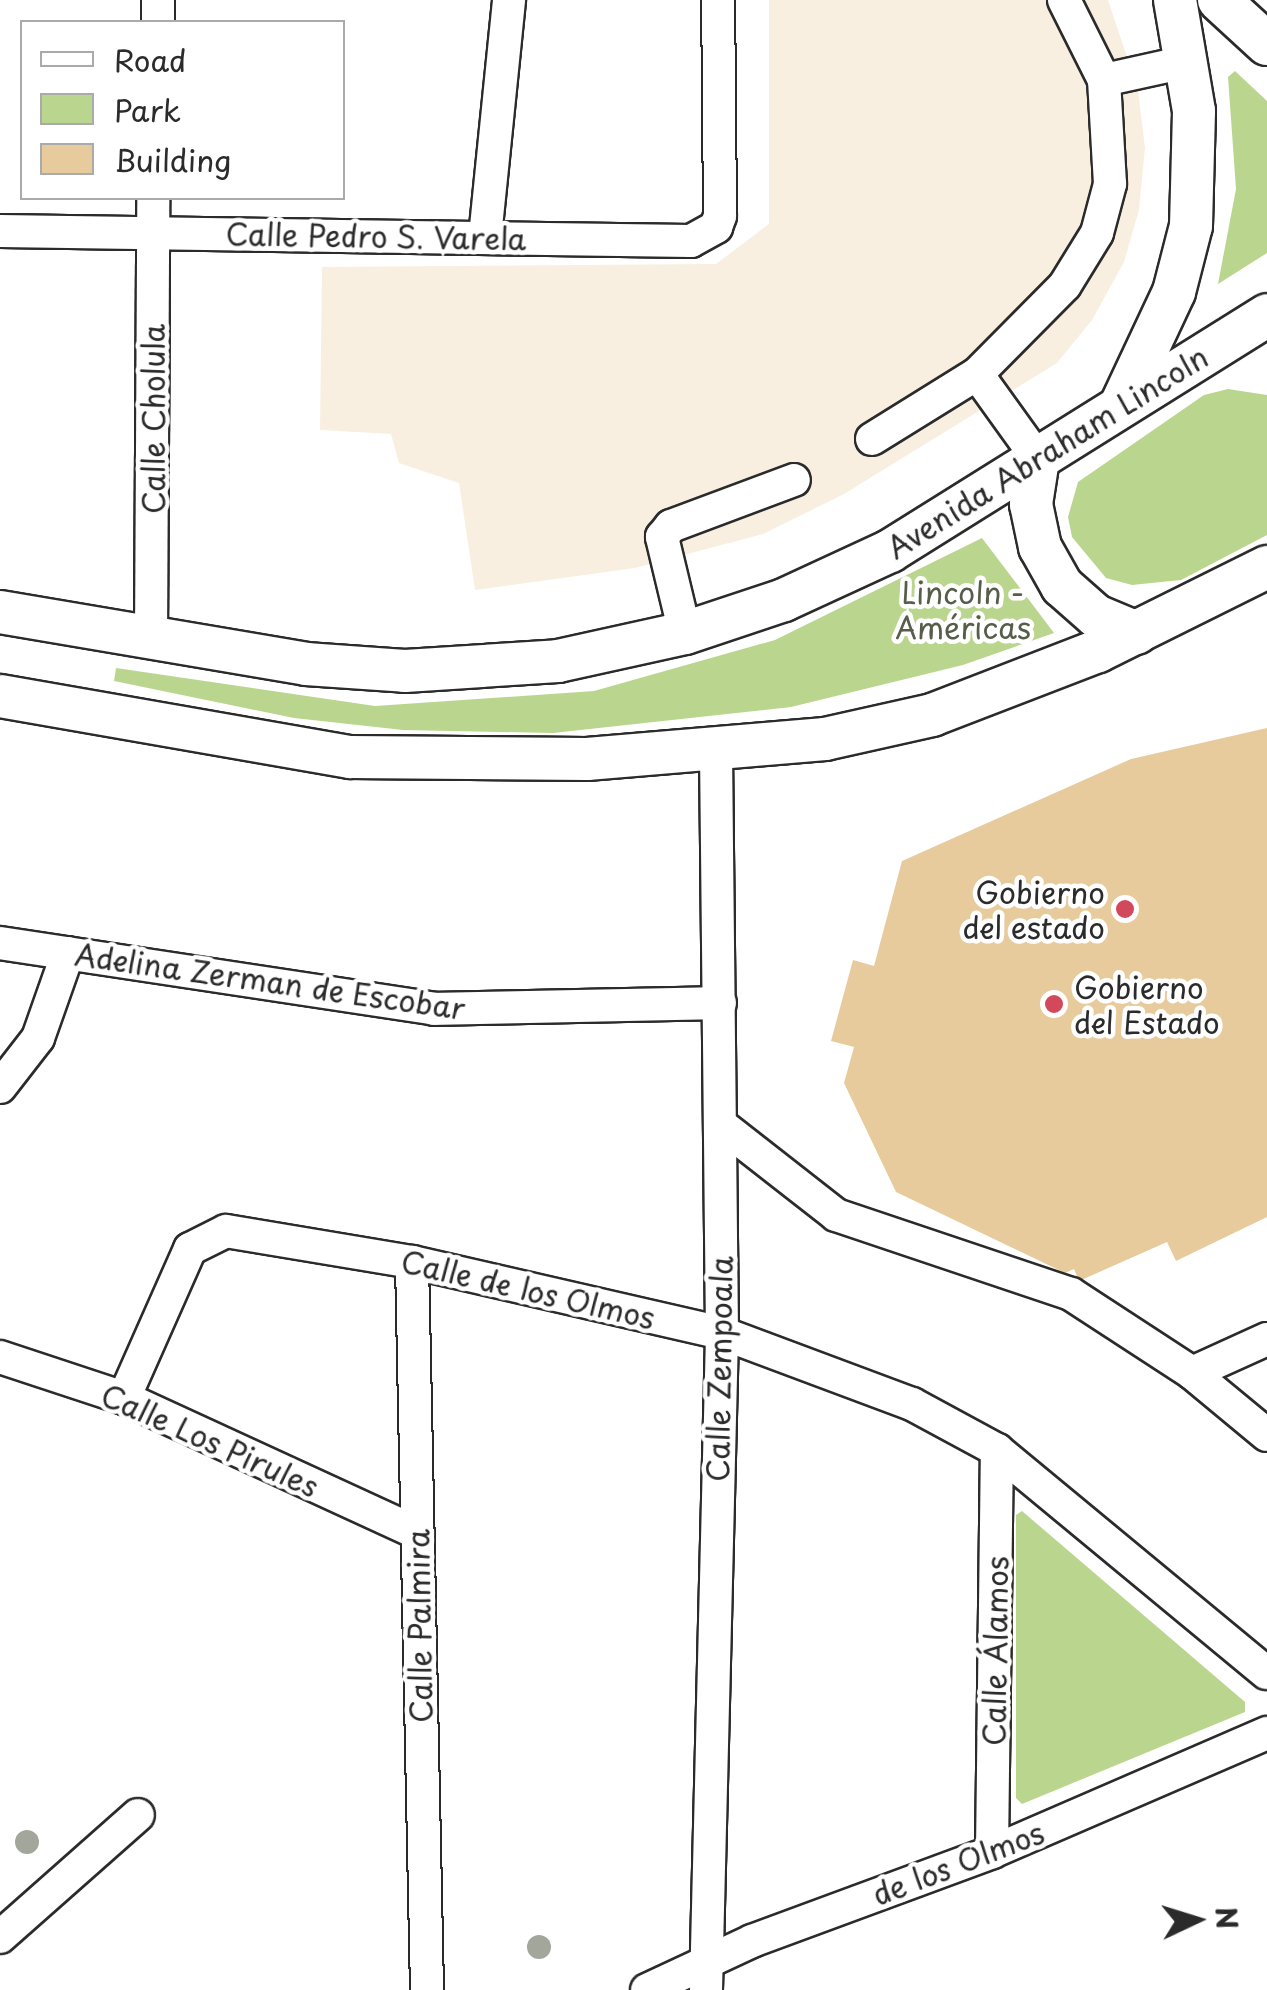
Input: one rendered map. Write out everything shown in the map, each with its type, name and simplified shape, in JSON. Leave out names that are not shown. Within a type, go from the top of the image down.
[{"type":"main road","points":[[1121,405],[1174,292],[1191,226],[1194,127],[1175,0]]},
{"type":"main road","points":[[1219,0],[1267,44]]},
{"type":"main road","name":"Avenida Abraham Lincoln","points":[[0,612],[152,641],[306,664],[405,671],[558,661],[685,633],[784,600],[890,551],[1121,405],[1247,346],[1267,315]]},
{"type":"main road","points":[[1038,459],[1031,504],[1040,548],[1062,586],[1096,616],[1137,633]]},
{"type":"main road","points":[[0,696],[350,757],[587,760],[825,739],[932,715],[1137,633],[1267,567]]},
{"type":"street","points":[[485,237],[509,0]]},
{"type":"street","name":"Calle Pedro S. Varela","points":[[0,231],[691,241],[716,227],[721,195],[718,0]]},
{"type":"street","points":[[872,439],[976,374],[1065,286],[1097,233],[1113,154],[1104,80],[1064,0]]},
{"type":"street","points":[[1104,80],[1185,62]]},
{"type":"street","name":"Calle Cholula","points":[[152,641],[153,200]]},
{"type":"street","points":[[976,374],[1038,459]]},
{"type":"street","points":[[685,633],[662,536],[671,526],[794,480]]},
{"type":"street","name":"Calle Zempoala","points":[[706,1976],[722,1334],[716,748]]},
{"type":"street","name":"Adelina Zerman de Escobar","points":[[0,943],[434,1009],[720,1003]]},
{"type":"street","points":[[0,1087],[38,1038],[68,953]]},
{"type":"street","points":[[721,1125],[836,1215],[1071,1294],[1192,1373],[1267,1435]]},
{"type":"street","name":"Calle de los Olmos","points":[[124,1398],[190,1249],[226,1230],[412,1262],[722,1334],[912,1404],[997,1450],[1267,1673]]},
{"type":"street","name":"Calle Palmira","points":[[412,1262],[427,1990]]},
{"type":"street","points":[[1192,1373],[1267,1338]]},
{"type":"street","name":"Calle Los Pirules","points":[[0,1357],[124,1398],[416,1532]]},
{"type":"street","name":"Calle Álamos","points":[[992,1852],[997,1450]]},
{"type":"street","name":"de los Olmos","points":[[647,1990],[706,1976],[1267,1733]]},
{"type":"street","points":[[0,1937],[138,1815]]},
{"type":"shaded area","points":[[769,0],[1108,0],[1138,90],[1145,148],[1139,210],[1124,262],[1092,320],[1057,363],[844,494],[763,534],[635,568],[475,590],[459,483],[399,463],[391,434],[320,430],[322,267],[716,264],[769,224]]},
{"type":"green space","points":[[1235,71],[1267,101],[1267,253],[1218,284],[1236,189],[1228,77]]},
{"type":"green space","name":"Lincoln - Américas","points":[[1228,389],[1267,395],[1267,535],[1181,580],[1132,585],[1106,578],[1072,537],[1068,517],[1078,482],[1204,395]]},
{"type":"green space","name":"Lincoln - Américas","points":[[982,538],[1054,633],[963,665],[791,707],[553,733],[403,730],[294,718],[114,681],[116,668],[375,706],[594,691],[775,640]]},
{"type":"green space","points":[[1022,1511],[1245,1702],[1245,1712],[1022,1804],[1016,1798],[1016,1515]]},
{"type":"building","name":"Gobierno del Estado","points":[[1267,728],[1267,1217],[1176,1261],[1167,1242],[1079,1281],[1074,1269],[1065,1273],[896,1192],[844,1083],[854,1047],[831,1041],[853,960],[874,966],[902,861],[1131,759]]},
{"type":"place","name":"Gobierno del estado","points":[[1125,909]]},
{"type":"place","name":"Gobierno del Estado","points":[[1054,1004]]}]
